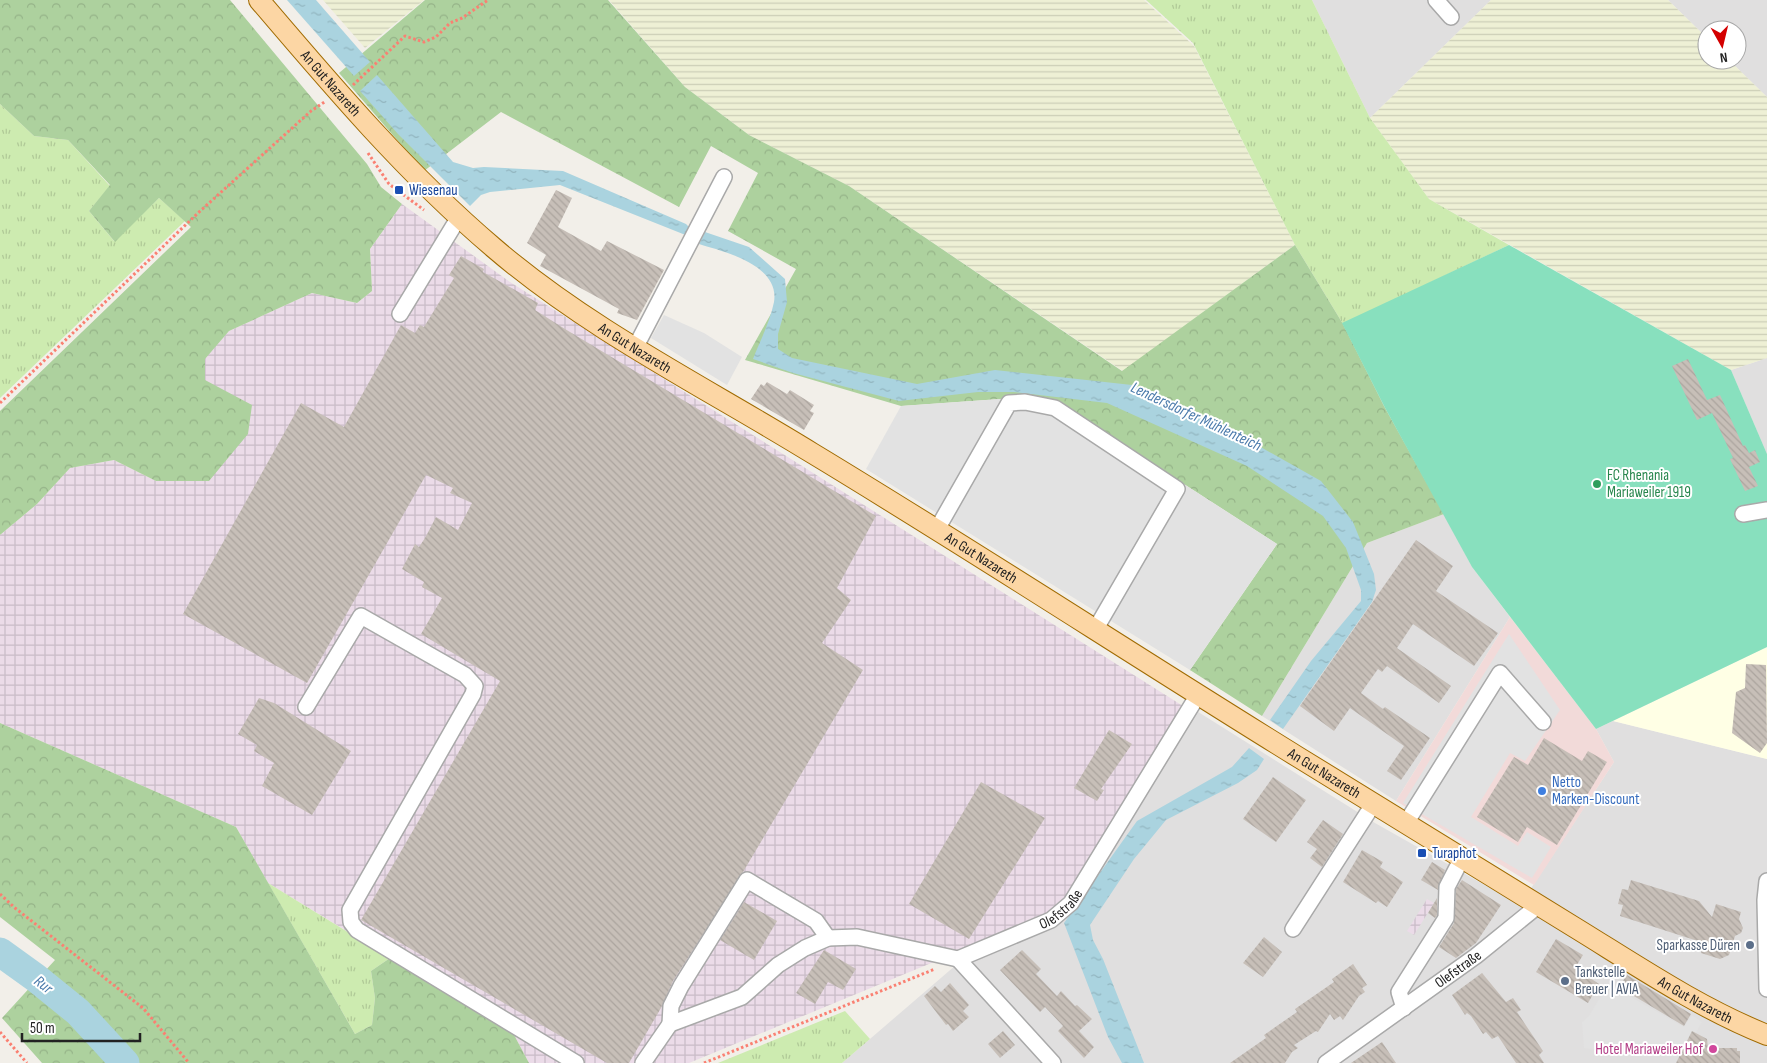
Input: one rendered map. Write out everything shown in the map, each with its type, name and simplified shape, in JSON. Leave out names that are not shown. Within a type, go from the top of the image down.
[{"type":"main road","name":"An Gut Nazareth","points":[[259,0],[338,94],[458,217],[496,250],[574,310],[810,452],[1198,695],[1539,905],[1730,1019],[1767,1035]]},
{"type":"street","points":[[1436,0],[1451,17]]},
{"type":"street","points":[[635,348],[724,178]]},
{"type":"street","points":[[400,314],[458,217]]},
{"type":"street","points":[[936,530],[1009,403],[1025,402],[1055,408],[1177,489],[1095,630]]},
{"type":"street","points":[[1743,514],[1767,510]]},
{"type":"street","points":[[306,707],[361,616],[465,675],[474,686],[473,694],[350,910],[351,922],[357,930],[576,1063]]},
{"type":"street","points":[[1406,823],[1500,672],[1543,722]]},
{"type":"street","name":"Olefstraße","points":[[958,959],[1051,920],[1071,903],[1198,695]]},
{"type":"street","points":[[1293,929],[1374,803]]},
{"type":"street","points":[[1404,1008],[1399,992],[1446,918],[1447,887],[1462,858]]},
{"type":"street","points":[[643,1063],[670,1024],[671,1006],[681,986],[747,880],[816,921],[828,938]]},
{"type":"street","points":[[1767,881],[1765,900],[1767,989]]},
{"type":"street","name":"Olefstraße","points":[[1326,1063],[1476,956],[1539,905]]},
{"type":"street","points":[[670,1024],[742,997],[778,965],[805,948],[828,938],[857,937],[958,959],[1053,1063]]},
{"type":"path","points":[[0,403],[198,213],[311,111],[355,83],[405,36],[424,42],[436,38],[450,23],[462,18],[488,0]]},
{"type":"path","points":[[0,894],[15,908],[142,1008],[189,1063]]},
{"type":"path","points":[[704,1063],[958,959]]},
{"type":"path","points":[[0,1032],[27,1063]]},
{"type":"shaded area","points":[[323,0],[424,0],[365,48]]},
{"type":"shaded area","points":[[609,0],[1144,0],[1194,46],[1295,245],[1123,371],[849,186],[749,135],[685,87]]},
{"type":"shaded area","points":[[1312,0],[1491,0],[1370,118]]},
{"type":"shaded area","points":[[1491,0],[1668,0],[1697,28],[1697,70],[1739,70],[1767,97],[1767,358],[1731,370],[1429,199],[1370,118]]},
{"type":"shaded area","points":[[1668,0],[1767,0],[1767,97],[1739,70],[1747,70],[1747,20],[1697,20],[1697,28]]},
{"type":"shaded area","points":[[402,204],[510,282],[1183,706],[1068,899],[1048,915],[689,1063],[529,1063],[513,1033],[268,883],[236,827],[0,723],[0,535],[37,504],[70,468],[114,460],[156,481],[205,380],[204,359],[229,331],[312,293],[357,303],[372,291],[370,249]]},
{"type":"shaded area","points":[[664,315],[704,333],[742,357],[727,385],[651,338]]},
{"type":"shaded area","points":[[1767,358],[1767,454],[1731,370]]},
{"type":"shaded area","points":[[1028,397],[1058,403],[1277,544],[1190,670],[866,469],[901,406]]},
{"type":"shaded area","points":[[1444,514],[1472,567],[1510,617],[1396,801],[1262,716],[1367,543]]},
{"type":"shaded area","points":[[1510,617],[1596,729],[1614,762],[1534,885],[1396,801]]},
{"type":"shaded area","points":[[1509,634],[1560,710],[1525,761],[1510,753],[1471,817],[1518,846],[1527,832],[1551,847],[1532,878],[1403,803]]},
{"type":"shaded area","points":[[1767,647],[1767,759],[1613,721]]},
{"type":"shaded area","points":[[1195,710],[1375,823],[1520,905],[1614,762],[1596,729],[1613,721],[1767,759],[1767,1063],[842,1063],[956,965]]},
{"type":"shaded area","points":[[1427,899],[1434,903],[1414,935],[1407,931]]},
{"type":"shaded area","points":[[1608,984],[1684,1027],[1692,1015],[1702,1022],[1695,1034],[1691,1034],[1681,1050],[1655,1052],[1652,1055],[1584,1048],[1582,1022],[1589,1016]]},
{"type":"green space","points":[[0,0],[230,0],[367,164],[381,187],[402,204],[370,249],[372,291],[357,303],[312,293],[229,331],[205,359],[205,380],[252,405],[248,434],[209,481],[156,481],[114,460],[70,468],[37,504],[0,535],[0,411],[191,227],[159,198],[115,242],[89,211],[110,185],[68,140],[34,136],[0,104]]},
{"type":"green space","points":[[425,0],[608,0],[685,87],[749,135],[849,186],[1122,371],[1295,245],[1343,324],[1384,406],[1444,514],[1367,543],[1262,716],[1190,670],[1277,544],[1058,403],[1028,397],[901,406],[745,360],[796,269],[728,231],[758,173],[711,146],[679,207],[501,112],[424,171],[339,73]]},
{"type":"green space","points":[[1146,0],[1312,0],[1370,118],[1429,199],[1509,245],[1343,324],[1295,245],[1193,43]]},
{"type":"green space","points":[[0,104],[34,136],[68,140],[110,186],[89,211],[114,241],[159,198],[185,221],[0,398]]},
{"type":"green space","name":"FC Rhenania Mariaweiler 1919","points":[[1509,245],[1731,370],[1767,454],[1767,647],[1596,729],[1472,567],[1384,406],[1342,323]]},
{"type":"green space","points":[[0,723],[236,827],[355,1034],[372,1025],[375,998],[371,971],[390,958],[513,1033],[529,1063],[42,1063],[2,1018],[55,960],[0,917]]},
{"type":"green space","points":[[268,883],[390,958],[371,971],[375,998],[372,1025],[355,1034]]},
{"type":"green space","points":[[845,1011],[870,1039],[842,1063],[718,1063]]},
{"type":"water","points":[[287,0],[316,0],[370,62],[354,76]]},
{"type":"water","points":[[377,75],[453,162],[473,168],[563,171],[686,224],[691,229],[688,236],[560,185],[490,192],[481,195],[470,206],[398,134],[360,91]]},
{"type":"water","name":"Lendersdorfer Mühlenteich","points":[[705,232],[749,247],[785,279],[787,302],[778,334],[778,349],[792,358],[917,384],[995,370],[1132,385],[1257,445],[1321,481],[1353,522],[1374,574],[1376,590],[1372,602],[1283,729],[1270,720],[1311,661],[1361,601],[1361,590],[1346,548],[1323,516],[1247,466],[1107,403],[1014,392],[978,392],[899,401],[793,373],[753,359],[772,309],[774,289],[760,269],[736,256],[699,244]]},
{"type":"water","points":[[1249,748],[1264,759],[1257,770],[1238,783],[1166,820],[1134,859],[1090,925],[1093,940],[1103,959],[1144,1063],[1122,1063],[1108,1037],[1064,923],[1137,821],[1232,767]]},
{"type":"building","points":[[556,190],[572,198],[558,227],[601,251],[607,241],[664,270],[637,320],[617,313],[619,309],[540,266],[546,255],[527,243]]},
{"type":"building","points":[[461,256],[484,269],[483,272],[538,303],[535,310],[565,329],[876,516],[837,588],[851,600],[822,643],[863,670],[743,872],[673,981],[661,1008],[629,1063],[607,1063],[361,920],[500,681],[421,634],[442,598],[422,587],[424,582],[402,569],[415,544],[419,547],[436,517],[458,530],[472,503],[450,493],[453,488],[426,475],[307,683],[183,614],[301,403],[344,427],[401,325],[415,333],[420,325],[424,327],[454,278],[449,275]]},
{"type":"building","points":[[1688,359],[1707,400],[1720,395],[1743,446],[1745,445],[1749,453],[1755,450],[1760,462],[1749,467],[1758,486],[1745,491],[1730,459],[1733,458],[1712,413],[1697,420],[1672,366]]},
{"type":"building","points":[[767,382],[787,394],[790,390],[814,405],[810,411],[814,413],[804,430],[751,399],[761,384],[764,386]]},
{"type":"building","points":[[1416,540],[1453,566],[1436,591],[1498,633],[1474,666],[1413,624],[1397,648],[1451,686],[1439,703],[1387,666],[1382,672],[1378,669],[1361,693],[1430,738],[1401,780],[1387,771],[1404,746],[1350,708],[1334,731],[1300,706]]},
{"type":"building","points":[[1746,664],[1766,665],[1767,743],[1760,753],[1732,733],[1736,692],[1745,688]]},
{"type":"building","points":[[259,698],[274,703],[351,751],[312,815],[262,786],[274,763],[254,751],[257,745],[238,734]]},
{"type":"building","points":[[1109,730],[1132,744],[1101,789],[1104,790],[1097,801],[1074,788]]},
{"type":"building","name":"Netto Marken-Discount","points":[[1544,738],[1582,761],[1588,751],[1607,762],[1557,845],[1527,827],[1518,842],[1477,817],[1514,757],[1528,765]]},
{"type":"building","points":[[1273,777],[1306,800],[1276,842],[1243,819]]},
{"type":"building","points":[[981,782],[1045,818],[969,939],[909,904]]},
{"type":"building","points":[[1323,820],[1343,834],[1322,867],[1310,858],[1317,849],[1307,842]]},
{"type":"building","points":[[1362,850],[1383,862],[1380,867],[1403,882],[1387,907],[1378,901],[1376,903],[1343,882]]},
{"type":"building","points":[[1432,862],[1445,870],[1438,890],[1421,880]]},
{"type":"building","points":[[1462,880],[1501,905],[1476,943],[1456,958],[1439,947],[1454,923],[1456,889]]},
{"type":"building","points":[[1631,880],[1699,901],[1712,917],[1716,904],[1741,912],[1739,919],[1743,928],[1741,933],[1735,936],[1729,955],[1720,959],[1701,953],[1704,943],[1620,916],[1623,905],[1618,904],[1622,889],[1628,890]]},
{"type":"building","points":[[1437,898],[1437,915],[1435,918],[1428,913]]},
{"type":"building","points":[[744,902],[777,921],[754,960],[720,940]]},
{"type":"building","points":[[1264,937],[1282,952],[1263,977],[1243,963]]},
{"type":"building","points":[[1556,939],[1583,955],[1575,968],[1599,984],[1588,1003],[1536,972]]},
{"type":"building","points":[[824,950],[856,969],[843,990],[828,982],[815,1004],[796,993]]},
{"type":"building","points":[[1022,950],[1041,969],[1036,974],[1057,996],[1061,991],[1075,1006],[1077,1005],[1092,1019],[1079,1031],[1094,1047],[1084,1058],[1058,1031],[1063,1026],[1045,1007],[1040,1012],[1000,970]]},
{"type":"building","points":[[1353,964],[1367,985],[1362,988],[1365,992],[1359,996],[1343,1020],[1340,1016],[1334,1020],[1330,1014],[1318,1032],[1316,1031],[1294,1045],[1298,1048],[1292,1052],[1285,1063],[1230,1063],[1266,1038],[1264,1035],[1297,1012],[1295,1009],[1334,982],[1332,979]]},
{"type":"building","points":[[1482,973],[1506,1002],[1513,998],[1521,1010],[1517,1012],[1543,1051],[1539,1055],[1544,1063],[1516,1063],[1498,1036],[1492,1039],[1486,1032],[1483,1034],[1471,1016],[1467,1013],[1465,1015],[1452,995]]},
{"type":"building","points":[[1627,975],[1691,1014],[1684,1026],[1619,987]]},
{"type":"building","points":[[950,983],[969,1005],[963,1011],[969,1017],[953,1031],[948,1024],[946,1025],[924,996],[935,986],[941,992]]},
{"type":"building","points":[[1003,1031],[1015,1045],[1000,1058],[988,1044]]},
{"type":"building","name":"Hotel Mariaweiler Hof","points":[[1692,1031],[1707,1039],[1708,1048],[1737,1048],[1737,1051],[1740,1051],[1740,1063],[1676,1063]]},
{"type":"building","points":[[1382,1042],[1396,1063],[1351,1063]]},
{"type":"waterway","name":"Rur","points":[[0,952],[78,1012],[125,1063]]},
{"type":"place","name":"Wiesenau","points":[[399,190]]},
{"type":"place","name":"FC Rhenania Mariaweiler 1919","points":[[1597,484]]},
{"type":"place","name":"Netto Marken-Discount","points":[[1542,791]]},
{"type":"place","name":"Turaphot","points":[[1422,853]]},
{"type":"place","name":"Sparkasse Düren","points":[[1750,945]]},
{"type":"place","name":"Tankstelle Breuer | AVIA","points":[[1565,981]]},
{"type":"place","name":"Hotel Mariaweiler Hof","points":[[1713,1049]]}]
